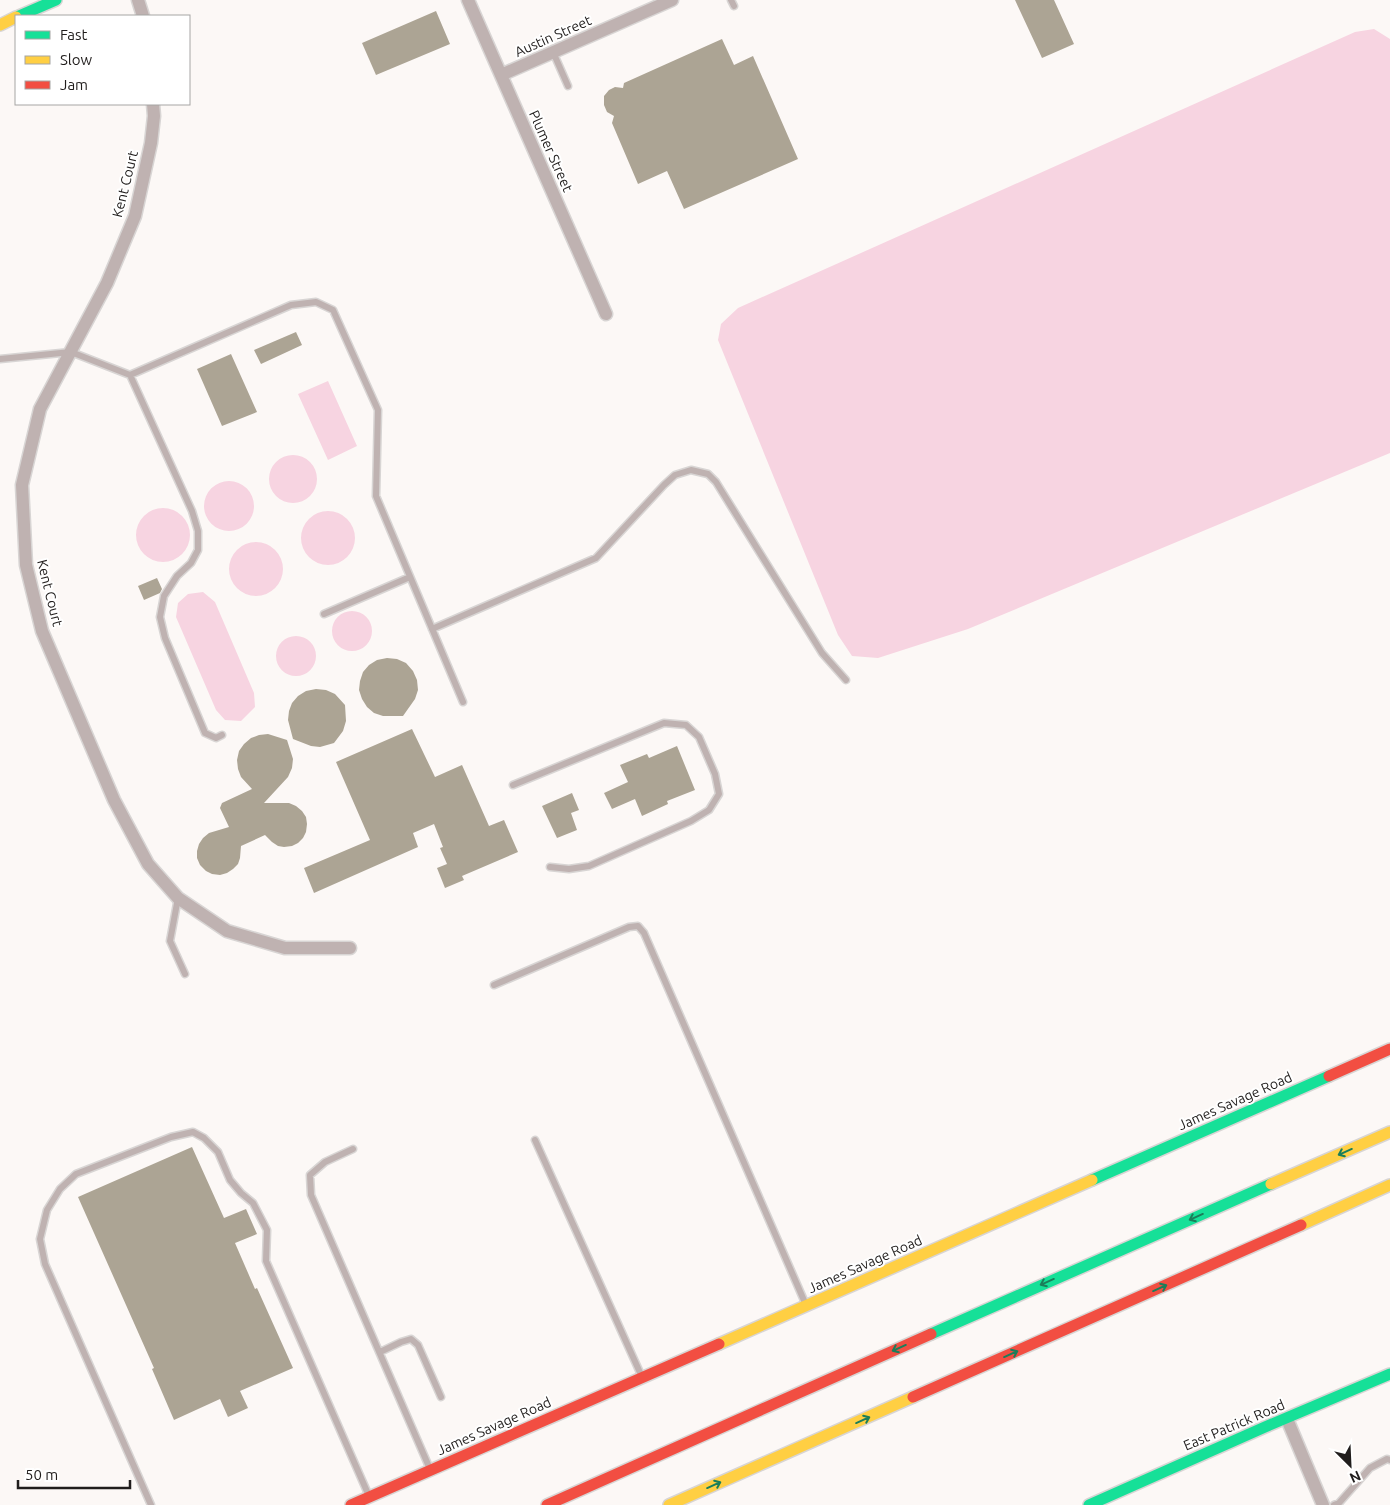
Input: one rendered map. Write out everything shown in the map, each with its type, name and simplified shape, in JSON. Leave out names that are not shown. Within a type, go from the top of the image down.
[{"type":"main road","points":[[22,15],[56,0]]},
{"type":"main road","points":[[0,24],[15,18]]},
{"type":"main road","name":"James Savage Road","points":[[351,1505],[1390,1049]]},
{"type":"main road","points":[[547,1505],[1017,1295],[1390,1132]]},
{"type":"main road","points":[[669,1505],[1390,1185]]},
{"type":"main road","name":"East Patrick Road","points":[[1089,1505],[1390,1374]]},
{"type":"street","points":[[138,0],[143,15]]},
{"type":"street","name":"Plumer Street","points":[[468,0],[606,314]]},
{"type":"street","name":"Austin Street","points":[[501,75],[672,0]]},
{"type":"street","name":"Kent Court","points":[[153,105],[154,116],[151,143],[135,216],[107,283],[40,409],[22,485],[26,566],[42,631],[114,800],[148,864],[178,898],[227,931],[285,948],[350,948]]},
{"type":"street","points":[[1286,1419],[1323,1505]]},
{"type":"lane","points":[[553,52],[568,86]]},
{"type":"lane","points":[[130,375],[291,305],[316,302],[333,310],[378,410],[376,496],[463,702]]},
{"type":"lane","points":[[0,359],[71,352],[130,375],[192,511],[198,531],[198,550],[191,563],[177,576],[164,596],[160,617],[165,638],[205,733],[216,738],[222,735]]},
{"type":"lane","points":[[432,629],[596,558],[664,485],[675,475],[691,470],[708,474],[716,482],[822,653],[846,680]]},
{"type":"lane","points":[[324,614],[410,577]]},
{"type":"lane","points":[[513,785],[664,723],[686,725],[699,737],[715,774],[719,794],[709,810],[691,821],[589,866],[569,870],[550,868]]},
{"type":"lane","points":[[178,898],[170,941],[185,974]]},
{"type":"lane","points":[[494,985],[629,926],[638,926],[644,933],[807,1306]]},
{"type":"lane","points":[[151,1505],[45,1264],[40,1239],[47,1210],[60,1189],[76,1174],[171,1137],[193,1132],[204,1138],[218,1152],[230,1180],[241,1194],[253,1203],[267,1230],[266,1260],[369,1497]]},
{"type":"lane","points":[[536,1140],[642,1378]]},
{"type":"lane","points":[[353,1149],[325,1162],[310,1175],[311,1195],[431,1470]]},
{"type":"lane","points":[[380,1352],[401,1342],[411,1340],[418,1345],[441,1398]]},
{"type":"lane","points":[[1334,1505],[1339,1503],[1370,1468],[1387,1459],[1390,1460]]},
{"type":"shaded area","points":[[1374,29],[1390,39],[1390,453],[968,629],[878,658],[852,656],[838,635],[718,340],[721,324],[738,308],[1355,32]]},
{"type":"shaded area","points":[[328,381],[357,446],[328,460],[298,394]]},
{"type":"shaded area","points":[[288,455],[298,455],[307,459],[313,465],[316,470],[316,488],[307,499],[298,503],[288,503],[279,499],[273,493],[269,484],[269,474],[273,465],[279,459]]},
{"type":"shaded area","points":[[229,481],[243,485],[250,492],[254,506],[250,520],[243,527],[229,531],[215,527],[208,520],[204,506],[208,492],[215,485]]},
{"type":"shaded area","points":[[158,508],[168,508],[178,512],[186,520],[190,535],[186,550],[178,558],[168,562],[158,562],[148,558],[140,550],[136,540],[136,530],[140,520],[148,512]]},
{"type":"shaded area","points":[[323,511],[333,511],[343,515],[351,523],[355,538],[351,553],[343,561],[333,565],[323,565],[313,561],[305,553],[301,543],[301,533],[305,523],[313,515]]},
{"type":"shaded area","points":[[251,542],[261,542],[275,550],[281,559],[283,569],[281,579],[275,588],[261,596],[251,596],[241,591],[234,584],[229,574],[229,564],[234,554],[241,547]]},
{"type":"shaded area","points":[[203,592],[215,602],[254,693],[255,707],[241,721],[225,720],[216,710],[176,617],[178,603],[188,594]]},
{"type":"shaded area","points":[[352,611],[366,617],[372,631],[366,645],[352,651],[338,645],[332,631],[338,617]]},
{"type":"shaded area","points":[[300,636],[307,639],[313,645],[316,656],[315,664],[307,673],[300,676],[292,676],[285,673],[277,664],[276,652],[279,645],[288,637]]},
{"type":"building","points":[[1015,0],[1054,0],[1074,44],[1042,58]]},
{"type":"building","points":[[436,11],[450,44],[376,75],[362,43]]},
{"type":"building","points":[[722,39],[734,65],[753,56],[798,159],[684,209],[667,171],[638,184],[612,123],[614,116],[607,112],[604,105],[604,96],[615,87],[623,88],[624,83]]},
{"type":"building","points":[[296,332],[302,345],[261,364],[254,350]]},
{"type":"building","points":[[231,354],[257,412],[222,426],[197,369]]},
{"type":"building","points":[[157,578],[162,589],[160,593],[144,600],[138,586]]},
{"type":"building","points":[[397,659],[406,663],[413,671],[417,680],[418,690],[415,699],[403,716],[383,716],[374,713],[367,707],[359,690],[363,672],[369,665],[377,660]]},
{"type":"building","points":[[326,690],[335,694],[345,705],[346,721],[343,731],[334,743],[320,747],[311,746],[293,739],[288,720],[292,703],[298,696],[306,691]]},
{"type":"building","points":[[412,729],[435,777],[462,765],[489,826],[504,820],[518,852],[462,876],[464,880],[445,888],[437,868],[447,864],[440,848],[443,847],[434,824],[413,833],[418,847],[314,893],[304,868],[370,840],[336,762]]},
{"type":"building","points":[[268,734],[287,740],[293,759],[288,777],[264,803],[289,803],[296,806],[306,817],[306,832],[298,843],[284,847],[278,846],[265,835],[241,846],[238,864],[233,869],[220,875],[212,874],[200,865],[197,858],[199,844],[209,833],[229,827],[220,808],[222,803],[252,789],[241,777],[238,769],[239,751],[251,738]]},
{"type":"building","points":[[677,746],[695,790],[667,801],[668,804],[642,816],[635,799],[612,809],[604,793],[628,782],[620,765],[647,754],[649,758]]},
{"type":"building","points":[[572,793],[579,810],[571,813],[577,830],[557,838],[542,806]]},
{"type":"building","points":[[192,1147],[224,1218],[246,1209],[257,1234],[235,1243],[293,1368],[240,1391],[248,1408],[228,1417],[220,1399],[174,1420],[152,1369],[154,1368],[78,1197]]},
{"type":"traffic: fast","points":[[21,15],[56,0]]},
{"type":"traffic: fast","points":[[1092,1180],[1329,1076]]},
{"type":"traffic: fast","points":[[931,1334],[1271,1184]]},
{"type":"traffic: fast","points":[[1089,1505],[1390,1374]]},
{"type":"traffic: slow","points":[[0,25],[15,18]]},
{"type":"traffic: slow","points":[[1271,1184],[1390,1132]]},
{"type":"traffic: slow","points":[[719,1344],[1092,1180]]},
{"type":"traffic: slow","points":[[1301,1225],[1390,1185]]},
{"type":"traffic: slow","points":[[669,1505],[913,1397]]},
{"type":"traffic: jam","points":[[1329,1076],[1390,1049]]},
{"type":"traffic: jam","points":[[913,1397],[1301,1225]]},
{"type":"traffic: jam","points":[[547,1505],[931,1334]]},
{"type":"traffic: jam","points":[[351,1505],[719,1344]]}]
